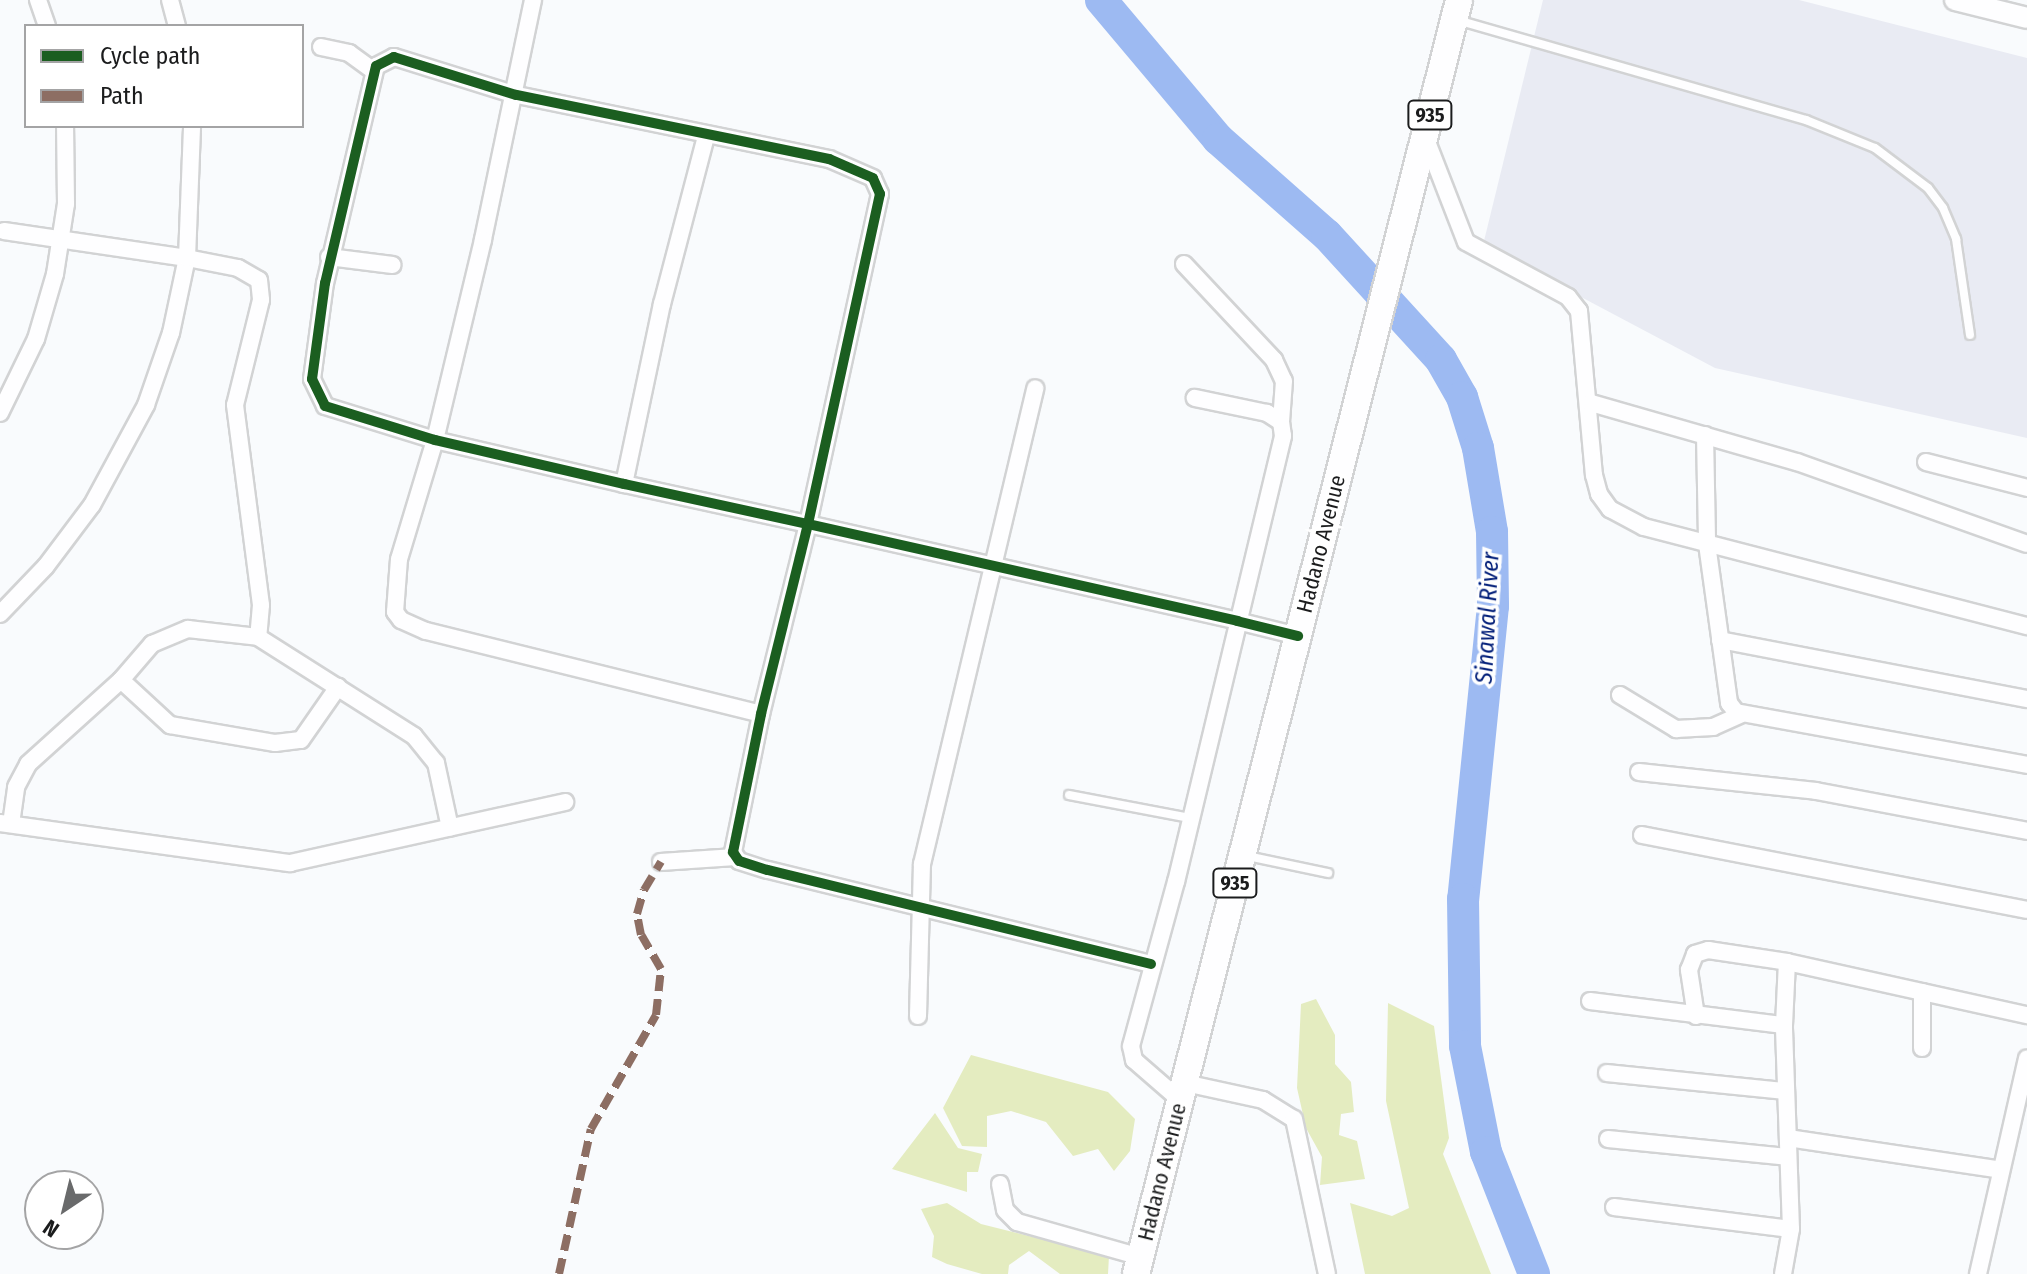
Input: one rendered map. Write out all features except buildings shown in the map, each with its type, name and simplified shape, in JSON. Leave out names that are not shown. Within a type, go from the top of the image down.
[{"type":"main road","name":"Hadano Avenue","points":[[1138,1265],[1456,10]]},
{"type":"street","points":[[38,0],[46,24]]},
{"type":"street","points":[[170,0],[176,24]]},
{"type":"street","points":[[533,0],[516,95],[435,440],[395,583],[395,612],[401,620],[426,631],[761,714]]},
{"type":"street","points":[[1955,0],[2027,18]]},
{"type":"street","points":[[321,47],[349,53],[374,71]]},
{"type":"street","points":[[735,857],[732,845],[808,524],[880,194],[878,184],[860,170],[829,159],[516,95],[394,57],[385,57],[374,71],[329,257],[312,379],[318,399],[358,420],[435,440],[624,484],[808,524],[1237,621],[1298,636]]},
{"type":"street","points":[[0,413],[36,339],[62,240],[65,128]]},
{"type":"street","points":[[0,614],[70,537],[130,440],[163,357],[187,258],[192,128]]},
{"type":"street","points":[[1424,135],[1466,242],[1568,297],[1579,311],[1591,403],[1594,475],[1599,494],[1610,509],[1644,527],[2027,626]]},
{"type":"street","points":[[624,484],[662,304],[706,136]]},
{"type":"street","points":[[1,229],[187,258],[248,272],[262,290],[235,405],[261,605],[258,637]]},
{"type":"street","points":[[329,257],[392,265]]},
{"type":"street","points":[[1184,264],[1274,360],[1284,381],[1282,450],[1151,964],[1131,1055],[1182,1091],[1263,1100],[1294,1119],[1327,1274]]},
{"type":"street","points":[[918,1016],[919,907],[929,827],[1035,388]]},
{"type":"street","points":[[1195,398],[1260,411],[1281,422]]},
{"type":"street","points":[[1591,403],[1705,435],[2027,544]]},
{"type":"street","points":[[1705,435],[1707,544],[1729,703],[1740,715]]},
{"type":"street","points":[[1926,462],[2027,488]]},
{"type":"street","points":[[450,828],[441,778],[424,745],[258,637],[174,631],[152,644],[121,680],[28,764],[16,787],[6,823],[273,864],[450,828],[565,802]]},
{"type":"street","points":[[1720,640],[2027,699]]},
{"type":"street","points":[[121,680],[170,725],[275,743],[301,740],[338,687]]},
{"type":"street","points":[[1620,695],[1676,729],[1713,727],[1740,715],[1898,739],[2027,765]]},
{"type":"street","points":[[1639,772],[1816,791],[2027,831]]},
{"type":"street","points":[[1642,835],[2027,910]]},
{"type":"street","points":[[661,862],[735,857],[919,907],[1151,964]]},
{"type":"street","points":[[1696,1016],[1689,970],[1700,951],[1787,962],[2027,1015]]},
{"type":"street","points":[[1783,1274],[1791,1229],[1784,1025],[1787,962]]},
{"type":"street","points":[[1922,992],[1922,1048]]},
{"type":"street","points":[[1590,1001],[1784,1025]]},
{"type":"street","points":[[1978,1274],[2027,1058]]},
{"type":"street","points":[[1607,1073],[1785,1091]]},
{"type":"street","points":[[1788,1138],[2001,1170]]},
{"type":"street","points":[[1608,1139],[1787,1157]]},
{"type":"street","points":[[1000,1184],[1005,1210],[1017,1222],[1138,1265]]},
{"type":"street","points":[[1614,1207],[1791,1229]]},
{"type":"lane","points":[[1456,10],[1791,115],[1875,148],[1928,188],[1943,208],[1956,239],[1970,335]]},
{"type":"lane","points":[[1069,795],[1190,818]]},
{"type":"lane","points":[[1242,855],[1328,873]]},
{"type":"shaded area","points":[[1543,0],[1799,0],[2027,58],[2027,438],[1715,368],[1483,245]]},
{"type":"green space","points":[[1316,999],[1335,1035],[1335,1064],[1351,1082],[1354,1112],[1341,1114],[1339,1135],[1357,1141],[1365,1179],[1320,1185],[1322,1157],[1306,1128],[1297,1088],[1301,1004]]},
{"type":"green space","points":[[1388,1003],[1434,1026],[1449,1138],[1443,1154],[1491,1274],[1365,1274],[1350,1203],[1392,1216],[1409,1208],[1386,1101]]},
{"type":"green space","points":[[971,1055],[1108,1092],[1135,1119],[1130,1151],[1114,1171],[1098,1149],[1073,1156],[1046,1122],[1011,1111],[987,1116],[987,1147],[962,1146],[943,1108]]},
{"type":"green space","points":[[935,1113],[958,1148],[982,1154],[978,1172],[967,1172],[967,1192],[892,1169]]},
{"type":"green space","points":[[947,1203],[981,1224],[1109,1256],[1108,1274],[1060,1274],[1029,1251],[1009,1265],[1008,1274],[982,1274],[947,1264],[932,1257],[934,1236],[921,1209]]},
{"type":"waterway","name":"Sinawal River","points":[[1101,0],[1218,139],[1327,235],[1441,360],[1462,397],[1478,448],[1492,532],[1493,606],[1463,899],[1465,1046],[1486,1152],[1534,1274]]},
{"type":"marked path","points":[[559,1274],[591,1129],[656,1015],[661,969],[641,935],[637,914],[644,890],[661,862]]},
{"type":"cycle path","points":[[1151,964],[767,870],[739,861],[733,852],[761,714],[808,524],[880,194],[873,178],[829,159],[516,95],[394,57],[376,66],[325,283],[312,379],[325,406],[435,440],[624,484],[808,524],[1237,621],[1298,636]]}]
